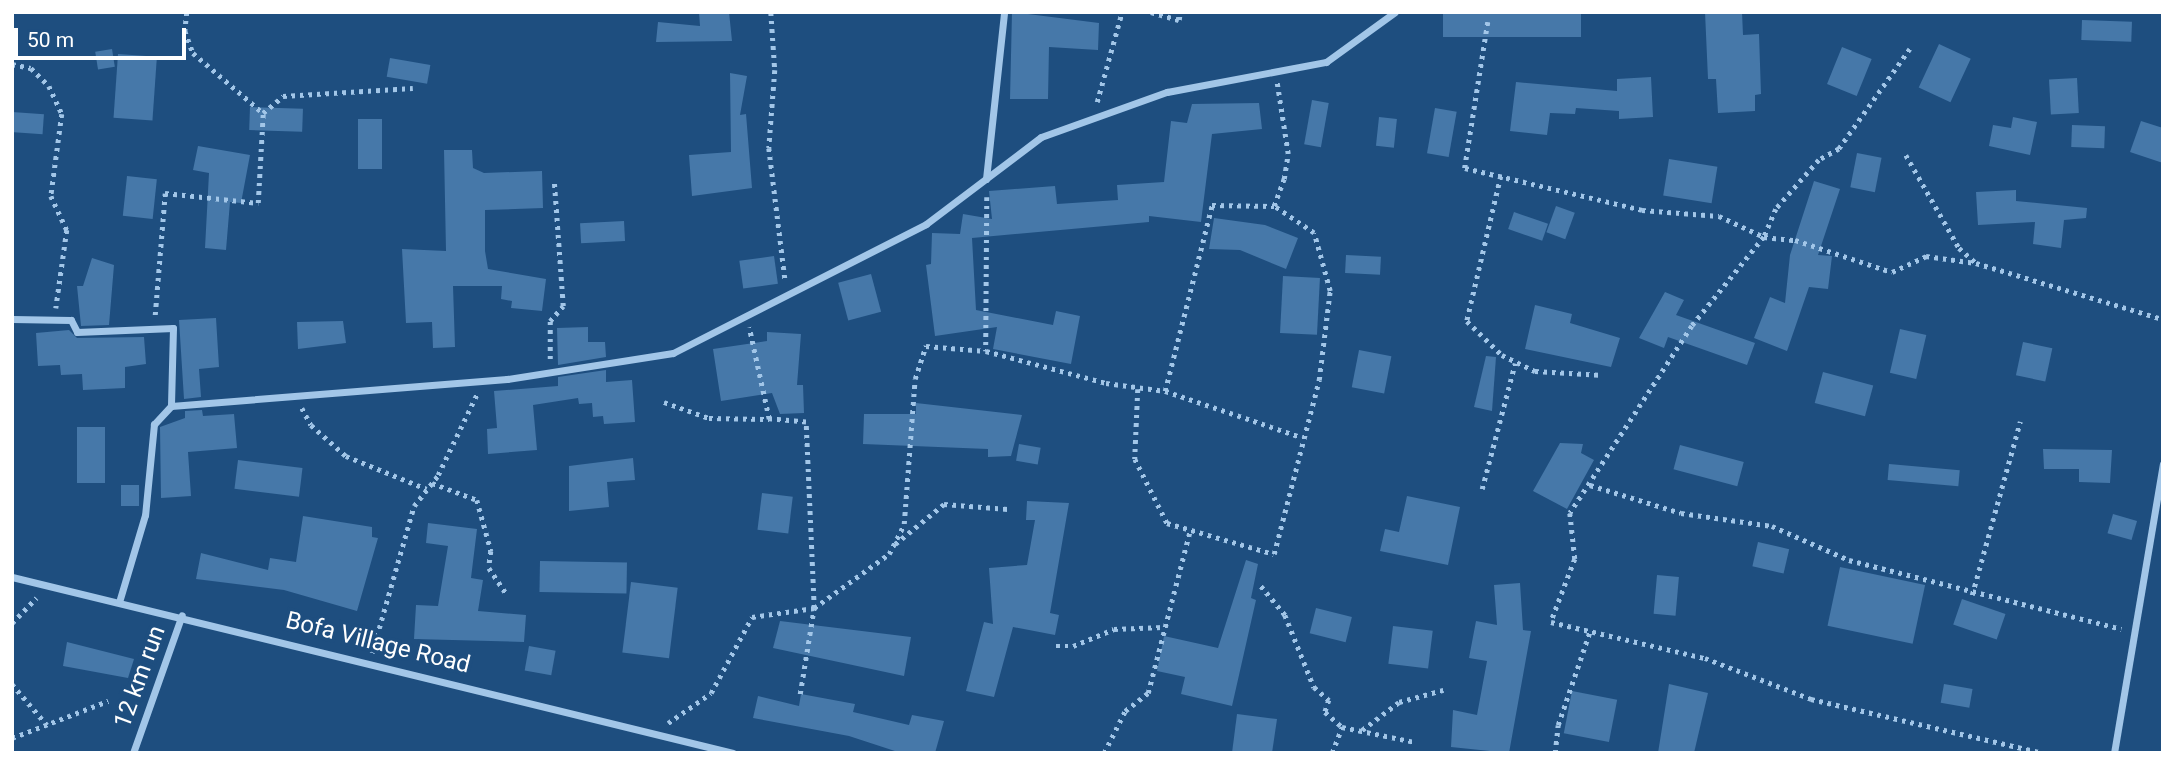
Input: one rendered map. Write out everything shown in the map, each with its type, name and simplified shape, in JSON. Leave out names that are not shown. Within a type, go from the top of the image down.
[{"type":"street","points":[[986,178],[1004,12]]},
{"type":"street","points":[[171,405],[297,398],[483,381],[550,374],[673,353],[746,316],[789,298],[926,224],[1041,137],[1093,116],[1167,92],[1276,74],[1326,62],[1395,12]]},
{"type":"street","points":[[12,318],[71,320],[77,332],[173,328],[171,405],[154,424],[145,515],[120,599]]},
{"type":"street","points":[[2114,753],[2138,635],[2163,464]]},
{"type":"street","name":"Bofa Village Road","points":[[12,577],[120,599],[733,753]]},
{"type":"street","name":"12 km run","points":[[133,753],[182,615]]},
{"type":"path","points":[[187,12],[185,31],[193,53],[262,113]]},
{"type":"path","points":[[771,12],[775,70],[769,148],[789,298]]},
{"type":"path","points":[[1093,116],[1122,12]]},
{"type":"path","points":[[1151,12],[1179,20],[1180,12]]},
{"type":"path","points":[[1488,22],[1465,168],[1642,210],[1719,216],[1763,237],[1795,240],[1892,272],[1926,256],[1976,262],[2163,318]]},
{"type":"path","points":[[1910,50],[1839,149],[1819,160],[1776,209],[1763,237],[1692,326],[1570,513],[1575,559],[1551,622],[1705,658],[1811,699],[2043,753]]},
{"type":"path","points":[[12,64],[31,68],[49,86],[62,114],[51,196],[67,230],[55,319]]},
{"type":"path","points":[[1274,206],[1288,154],[1276,74]]},
{"type":"path","points":[[154,330],[165,193],[258,203],[262,113],[283,96],[413,88]]},
{"type":"path","points":[[1906,155],[1959,248],[1976,262]]},
{"type":"path","points":[[1501,176],[1467,321],[1515,363],[1535,371],[1603,375]]},
{"type":"path","points":[[986,178],[986,351]]},
{"type":"path","points":[[550,374],[550,321],[563,306],[554,179]]},
{"type":"path","points":[[1138,388],[1135,459],[1167,523],[1274,554],[1301,437],[1319,380],[1330,291],[1322,280],[1314,233],[1274,206],[1212,205],[1165,391]]},
{"type":"path","points":[[746,316],[769,419]]},
{"type":"path","points":[[892,547],[904,524],[915,379],[926,346],[986,351],[1138,388],[1165,391],[1301,437]]},
{"type":"path","points":[[1482,489],[1515,363]]},
{"type":"path","points":[[369,661],[414,506],[432,483],[483,381]]},
{"type":"path","points":[[297,398],[311,425],[346,456],[427,489]]},
{"type":"path","points":[[664,401],[709,418],[806,422],[814,608],[800,694]]},
{"type":"path","points":[[1972,595],[1992,544],[2020,422]]},
{"type":"path","points":[[432,483],[477,500],[491,551],[489,568],[506,593]]},
{"type":"path","points":[[1590,485],[1681,513],[1772,526],[1849,560],[1972,595],[2138,635]]},
{"type":"path","points":[[653,733],[711,693],[752,617],[814,608],[944,504],[1008,509]]},
{"type":"path","points":[[1104,753],[1125,711],[1148,692],[1190,531]]},
{"type":"path","points":[[12,623],[52,585]]},
{"type":"path","points":[[1261,586],[1285,615],[1314,687],[1329,700],[1325,712],[1342,727],[1415,742]]},
{"type":"path","points":[[1056,646],[1073,646],[1114,629],[1163,627]]},
{"type":"path","points":[[1555,753],[1558,725],[1590,631]]},
{"type":"path","points":[[12,684],[47,725]]},
{"type":"path","points":[[1361,731],[1399,702],[1443,690]]},
{"type":"path","points":[[12,738],[108,701]]},
{"type":"path","points":[[1332,753],[1342,727]]},
{"type":"building","points":[[699,12],[729,12],[732,41],[656,42],[658,22],[700,26]]},
{"type":"building","points":[[1012,12],[1099,23],[1098,50],[1049,47],[1048,99],[1010,99]]},
{"type":"building","points":[[1443,12],[1581,12],[1581,37],[1443,37]]},
{"type":"building","points":[[1705,12],[1742,12],[1743,35],[1759,34],[1761,94],[1755,95],[1755,111],[1718,113],[1716,79],[1708,79]]},
{"type":"building","points":[[2082,20],[2132,22],[2131,42],[2081,40]]},
{"type":"building","points":[[1939,44],[1971,59],[1950,102],[1919,88]]},
{"type":"building","points":[[1842,47],[1872,59],[1857,96],[1827,84]]},
{"type":"building","points":[[112,49],[115,67],[98,69],[95,52]]},
{"type":"building","points":[[118,54],[157,57],[152,121],[114,118]]},
{"type":"building","points":[[390,58],[430,65],[427,84],[387,77]]},
{"type":"building","points":[[730,73],[747,76],[740,115],[746,114],[752,188],[692,196],[689,155],[731,152]]},
{"type":"building","points":[[1651,77],[1653,117],[1619,119],[1619,111],[1576,108],[1575,114],[1550,113],[1547,135],[1510,131],[1516,82],[1617,91],[1617,79]]},
{"type":"building","points":[[2077,78],[2079,113],[2051,114],[2049,79]]},
{"type":"building","points":[[1312,100],[1329,103],[1321,147],[1304,144]]},
{"type":"building","points":[[1259,103],[1262,129],[1212,134],[1201,222],[1149,216],[1149,222],[972,238],[976,310],[1053,325],[1056,311],[1080,316],[1071,364],[993,349],[997,327],[935,336],[926,265],[931,264],[932,233],[960,234],[963,214],[992,219],[989,191],[1055,186],[1057,204],[1118,200],[1117,185],[1164,182],[1171,121],[1187,123],[1192,104]]},
{"type":"building","points":[[250,107],[303,109],[302,132],[249,130]]},
{"type":"building","points":[[1435,108],[1457,112],[1449,157],[1427,153]]},
{"type":"building","points":[[12,112],[44,114],[43,134],[12,132]]},
{"type":"building","points":[[1379,117],[1397,119],[1394,148],[1376,146]]},
{"type":"building","points":[[2013,117],[2037,122],[2030,155],[1989,146],[1993,125],[2011,128]]},
{"type":"building","points":[[358,119],[382,119],[382,169],[358,169]]},
{"type":"building","points":[[2141,121],[2163,128],[2163,163],[2130,152]]},
{"type":"building","points":[[2072,125],[2105,126],[2104,148],[2071,147]]},
{"type":"building","points":[[198,146],[250,155],[241,203],[230,202],[226,250],[205,248],[209,173],[193,170]]},
{"type":"building","points":[[444,150],[472,150],[473,168],[484,173],[542,171],[543,208],[485,210],[485,251],[488,269],[546,279],[542,311],[511,308],[512,301],[501,299],[502,286],[453,286],[455,347],[433,348],[432,322],[406,323],[402,249],[446,251]]},
{"type":"building","points":[[1857,153],[1882,158],[1875,192],[1850,187]]},
{"type":"building","points":[[1669,159],[1717,167],[1712,203],[1663,196]]},
{"type":"building","points":[[127,176],[157,179],[153,219],[123,216]]},
{"type":"building","points":[[1814,181],[1840,189],[1818,255],[1832,256],[1828,289],[1809,287],[1787,351],[1754,338],[1770,297],[1785,303],[1790,255]]},
{"type":"building","points":[[2016,190],[2016,201],[2087,208],[2086,218],[2064,220],[2061,248],[2033,244],[2035,222],[1978,225],[1976,192]]},
{"type":"building","points":[[1556,206],[1575,213],[1565,239],[1546,232]]},
{"type":"building","points":[[1514,212],[1548,224],[1542,241],[1508,229]]},
{"type":"building","points":[[1214,218],[1265,225],[1298,238],[1286,269],[1240,250],[1209,249]]},
{"type":"building","points":[[624,221],[625,241],[581,243],[580,223]]},
{"type":"building","points":[[1346,255],[1381,257],[1380,275],[1345,273]]},
{"type":"building","points":[[774,256],[778,284],[743,289],[739,261]]},
{"type":"building","points":[[92,258],[114,265],[109,325],[81,326],[77,286],[83,286]]},
{"type":"building","points":[[871,274],[881,312],[848,320],[838,283]]},
{"type":"building","points":[[1283,276],[1320,278],[1317,335],[1280,333]]},
{"type":"building","points":[[1665,292],[1684,300],[1676,315],[1755,343],[1747,365],[1668,337],[1664,348],[1639,338]]},
{"type":"building","points":[[1535,305],[1572,314],[1570,323],[1620,338],[1611,367],[1525,349]]},
{"type":"building","points":[[216,318],[219,367],[199,369],[201,397],[184,399],[179,320]]},
{"type":"building","points":[[343,321],[346,343],[298,349],[297,322]]},
{"type":"building","points":[[588,327],[588,342],[605,342],[606,357],[558,365],[557,328]]},
{"type":"building","points":[[1900,329],[1926,335],[1916,379],[1890,373]]},
{"type":"building","points":[[69,330],[77,338],[144,337],[146,364],[125,367],[125,388],[83,390],[82,374],[61,375],[60,365],[38,366],[36,333]]},
{"type":"building","points":[[767,332],[801,334],[797,385],[803,385],[804,413],[780,414],[772,393],[721,401],[713,349],[767,341]]},
{"type":"building","points":[[2023,342],[2052,348],[2045,381],[2016,375]]},
{"type":"building","points":[[1359,350],[1391,356],[1384,394],[1352,387]]},
{"type":"building","points":[[1486,356],[1496,357],[1492,411],[1474,407]]},
{"type":"building","points":[[606,370],[606,382],[632,380],[635,422],[604,424],[603,416],[593,417],[592,403],[579,404],[578,398],[533,405],[537,450],[488,454],[487,429],[497,428],[494,391],[558,386],[558,377]]},
{"type":"building","points":[[1823,372],[1873,385],[1865,416],[1815,403]]},
{"type":"building","points":[[916,403],[1022,415],[1011,456],[988,457],[988,449],[863,444],[864,414],[916,414]]},
{"type":"building","points":[[202,410],[203,416],[234,414],[237,448],[188,452],[191,496],[161,498],[160,427],[185,418],[185,411]]},
{"type":"building","points":[[77,427],[105,427],[105,483],[77,483]]},
{"type":"building","points":[[1560,443],[1583,444],[1581,453],[1594,460],[1567,509],[1533,491]]},
{"type":"building","points":[[1019,444],[1041,448],[1038,465],[1016,461]]},
{"type":"building","points":[[1680,445],[1744,462],[1737,486],[1674,469]]},
{"type":"building","points":[[2043,449],[2112,450],[2110,483],[2079,482],[2079,469],[2044,469]]},
{"type":"building","points":[[633,458],[635,480],[607,482],[609,507],[569,511],[569,466]]},
{"type":"building","points":[[238,460],[303,468],[299,497],[234,489]]},
{"type":"building","points":[[1889,464],[1960,470],[1958,486],[1888,480]]},
{"type":"building","points":[[121,485],[139,485],[139,506],[121,506]]},
{"type":"building","points":[[762,493],[793,497],[788,534],[757,530]]},
{"type":"building","points":[[1407,496],[1460,507],[1448,565],[1380,551],[1385,529],[1399,532]]},
{"type":"building","points":[[1027,501],[1069,503],[1050,613],[1059,615],[1055,635],[1013,627],[994,697],[966,691],[984,622],[993,624],[989,568],[1027,565],[1035,520],[1026,520]]},
{"type":"building","points":[[2113,514],[2137,521],[2132,540],[2107,533]]},
{"type":"building","points":[[303,516],[372,527],[372,537],[378,538],[357,611],[284,590],[196,579],[201,553],[268,570],[270,558],[296,562]]},
{"type":"building","points":[[428,523],[477,529],[471,578],[483,580],[478,611],[526,615],[524,642],[414,639],[416,605],[438,606],[448,546],[426,543]]},
{"type":"building","points":[[1758,542],[1789,549],[1784,574],[1752,566]]},
{"type":"building","points":[[1246,560],[1258,564],[1251,598],[1256,600],[1232,706],[1181,694],[1185,677],[1157,671],[1164,636],[1218,648]]},
{"type":"building","points":[[540,561],[627,563],[626,594],[539,592]]},
{"type":"building","points":[[1840,567],[1925,585],[1913,644],[1828,626]]},
{"type":"building","points":[[1657,575],[1679,577],[1676,616],[1654,614]]},
{"type":"building","points":[[631,582],[678,588],[669,658],[622,652]]},
{"type":"building","points":[[1520,583],[1523,630],[1531,631],[1509,753],[1451,747],[1453,710],[1477,715],[1487,661],[1469,658],[1476,621],[1497,625],[1494,585]]},
{"type":"building","points":[[1962,599],[2005,614],[1997,640],[1953,625]]},
{"type":"building","points":[[1316,608],[1352,617],[1346,642],[1310,633]]},
{"type":"building","points":[[780,621],[911,637],[904,676],[773,648]]},
{"type":"building","points":[[1393,626],[1433,631],[1428,669],[1388,664]]},
{"type":"building","points":[[67,642],[134,659],[128,678],[63,666]]},
{"type":"building","points":[[529,646],[556,651],[551,675],[525,671]]},
{"type":"building","points":[[1669,684],[1708,693],[1694,753],[1658,753]]},
{"type":"building","points":[[1944,684],[1973,689],[1969,708],[1941,703]]},
{"type":"building","points":[[1572,691],[1617,700],[1609,742],[1564,733]]},
{"type":"building","points":[[801,694],[855,704],[853,712],[909,725],[912,715],[944,721],[935,753],[901,753],[849,736],[753,718],[758,696],[799,706]]},
{"type":"building","points":[[1237,714],[1277,719],[1272,753],[1232,753]]}]
